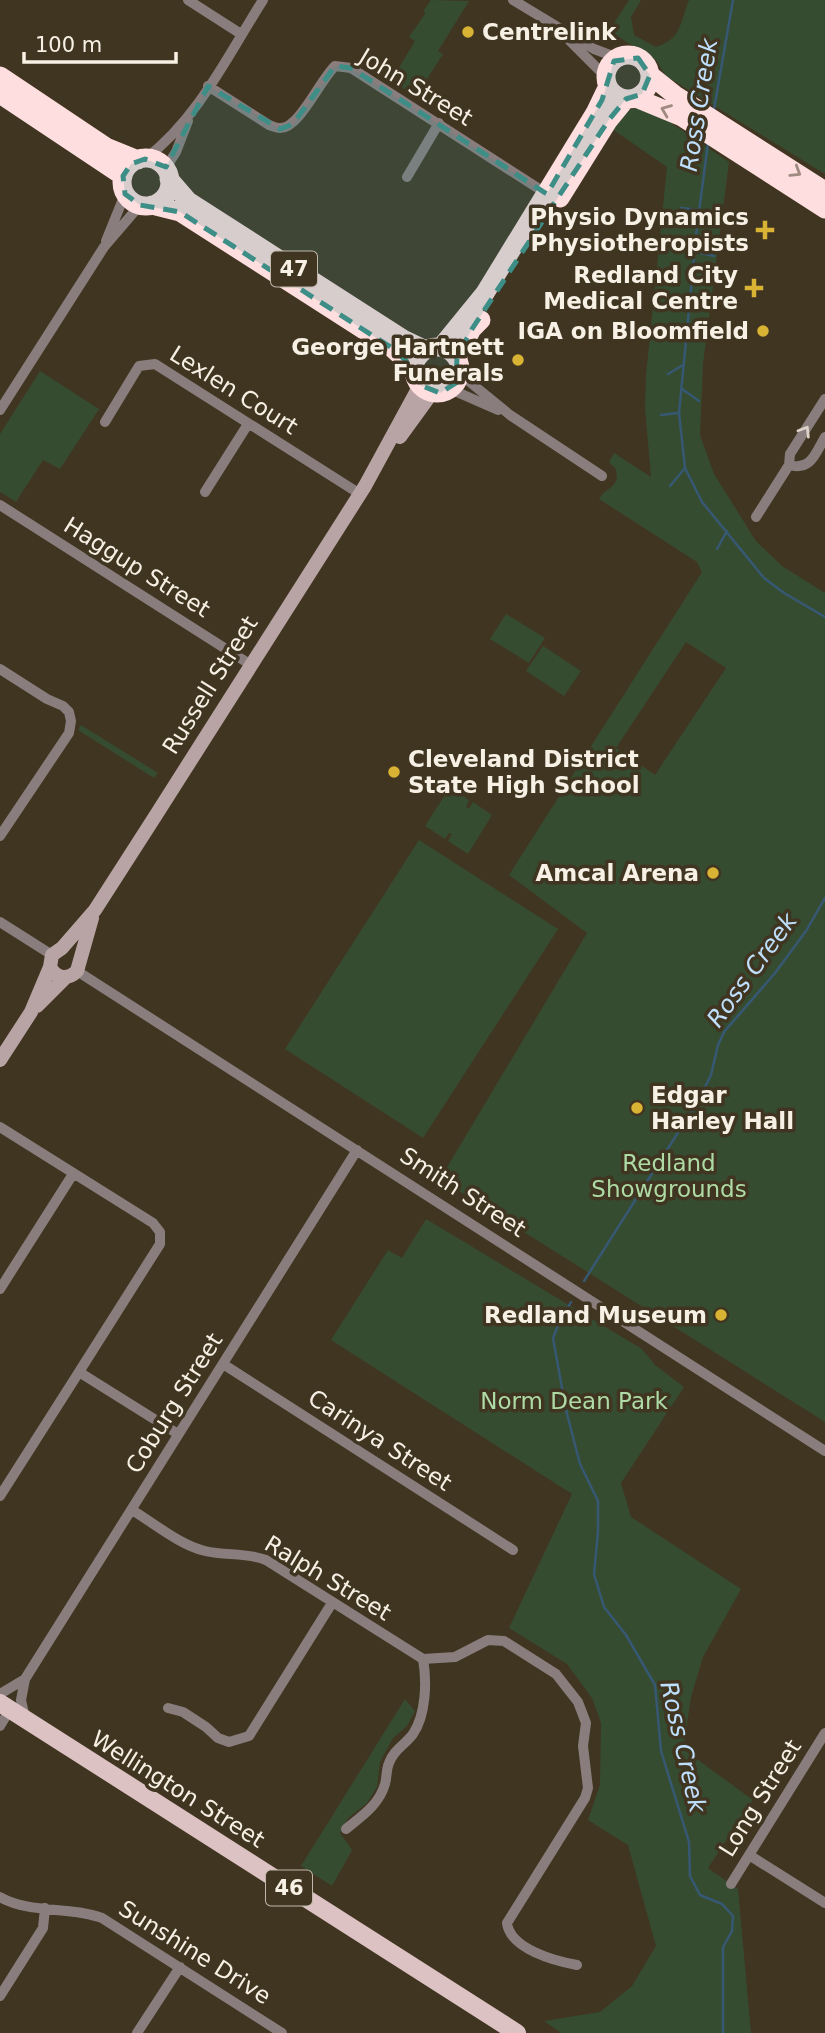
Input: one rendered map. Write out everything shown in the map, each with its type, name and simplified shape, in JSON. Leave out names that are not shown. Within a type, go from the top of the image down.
[{"type":"highway","points":[[698,119],[682,117],[615,95],[607,81],[610,66],[618,58],[638,58],[647,66],[650,75],[698,119],[825,191]]},
{"type":"highway","points":[[631,99],[647,89],[650,75]]},
{"type":"highway","name":"47","points":[[0,76],[106,147],[141,159],[153,160],[188,201],[403,339],[437,370]]},
{"type":"highway","name":"Russell Street","points":[[437,370],[599,106],[607,81]]},
{"type":"highway","name":"47","points":[[0,94],[135,195],[180,212],[392,348],[437,370]]},
{"type":"highway","name":"Russell Street","points":[[437,370],[487,313],[608,121],[631,99]]},
{"type":"highway","points":[[725,136],[825,209]]},
{"type":"highway","points":[[141,159],[131,164],[135,195],[163,198],[169,186],[167,174]]},
{"type":"main road","name":"Russell Street","points":[[0,1060],[31,1012],[55,957],[95,910],[437,370]]},
{"type":"main road","name":"Russell Street","points":[[31,1012],[74,969],[95,910]]},
{"type":"main road","points":[[71,949],[74,969],[56,975],[55,957],[71,949]]},
{"type":"main road","name":"Wellington Street","points":[[2,1710],[25,1718],[51,1733],[60,1743],[517,2033]]},
{"type":"main road","name":"Wellington Street","points":[[2,1710],[47,1741],[60,1743]]},
{"type":"street","points":[[188,0],[241,34]]},
{"type":"street","points":[[141,159],[164,144],[190,115],[263,0]]},
{"type":"street","points":[[513,0],[594,48],[618,58]]},
{"type":"street","points":[[556,27],[607,81]]},
{"type":"street","name":"John Street","points":[[208,86],[269,125],[280,129],[293,124],[324,76],[335,66],[351,68],[547,194]]},
{"type":"street","points":[[167,174],[190,115]]},
{"type":"street","points":[[407,177],[439,123]]},
{"type":"street","points":[[104,247],[135,195]]},
{"type":"street","points":[[0,410],[135,195]]},
{"type":"street","name":"Lexlen Court","points":[[105,422],[139,366],[146,363],[155,364],[248,424],[363,490]]},
{"type":"street","points":[[437,370],[602,476]]},
{"type":"street","points":[[437,370],[510,415]]},
{"type":"street","points":[[756,517],[789,465],[790,454],[825,400]]},
{"type":"street","points":[[205,492],[248,424]]},
{"type":"street","points":[[789,465],[803,467],[825,437]]},
{"type":"street","name":"Haggup Street","points":[[0,505],[251,665]]},
{"type":"street","points":[[0,669],[63,706],[69,712],[71,721],[69,733],[0,836]]},
{"type":"street","points":[[0,922],[55,957]]},
{"type":"street","name":"Smith Street","points":[[74,969],[825,1451]]},
{"type":"street","points":[[0,1127],[153,1223],[160,1232],[160,1244],[0,1496]]},
{"type":"street","name":"Coburg Street","points":[[2,1710],[25,1679],[358,1150]]},
{"type":"street","points":[[0,1289],[73,1174]]},
{"type":"street","name":"Carinya Street","points":[[223,1364],[513,1550]]},
{"type":"street","points":[[79,1372],[178,1434]]},
{"type":"street","name":"Ralph Street","points":[[132,1510],[204,1551],[249,1554],[266,1560],[423,1659]]},
{"type":"street","points":[[168,1708],[183,1712],[218,1738],[229,1742],[249,1736],[332,1603]]},
{"type":"street","points":[[346,1829],[372,1808],[385,1786],[388,1764],[397,1748],[413,1734],[422,1713],[425,1673],[423,1659],[455,1657],[488,1640],[504,1640],[556,1674],[578,1702],[586,1723],[583,1746],[589,1788],[507,1923],[513,1937],[545,1958],[577,1965]]},
{"type":"street","points":[[25,1679],[21,1700],[25,1718]]},
{"type":"street","name":"Long Street","points":[[730,1884],[825,1733]]},
{"type":"street","points":[[749,1855],[825,1903]]},
{"type":"street","name":"Sunshine Drive","points":[[0,1897],[20,1905],[79,1910],[102,1918],[282,2033]]},
{"type":"street","points":[[0,1996],[43,1928],[45,1908]]},
{"type":"street","points":[[137,2033],[180,1967]]},
{"type":"highlighted area","points":[[638,58],[650,75],[642,94],[626,99],[608,121],[472,329],[457,357],[456,383],[440,393],[420,385],[414,368],[392,348],[180,212],[140,205],[125,194],[123,176],[131,164],[145,159],[166,167],[208,86],[280,129],[293,124],[335,66],[351,68],[547,194],[602,100],[614,61]]},
{"type":"green space","points":[[431,0],[469,1],[438,51],[443,54],[416,96],[391,81],[415,41],[409,37]]},
{"type":"green space","points":[[629,0],[641,0],[631,17],[634,35],[656,47],[665,44],[675,34],[689,0],[825,0],[825,174],[666,76],[656,60],[609,31]]},
{"type":"green space","name":"Redland Showgrounds","points":[[635,108],[650,109],[729,162],[703,364],[700,435],[714,474],[756,541],[782,566],[825,593],[825,1422],[440,1179],[587,933],[509,875],[702,572],[697,562],[599,499],[617,479],[616,469],[609,462],[614,453],[651,477],[645,408],[646,375],[667,167],[612,129],[621,114]],"holes":[[[686,642],[726,668],[655,775],[616,748]]]},
{"type":"green space","points":[[40,371],[99,409],[60,469],[43,460],[16,502],[0,492],[0,434]]},
{"type":"green space","points":[[506,614],[545,638],[529,663],[490,639]]},
{"type":"green space","points":[[543,646],[581,671],[564,696],[526,671]]},
{"type":"green space","points":[[81,725],[158,773],[154,778],[78,730]]},
{"type":"green space","points":[[450,787],[469,800],[466,807],[469,808],[473,802],[492,815],[468,854],[448,841],[452,834],[449,833],[445,839],[425,826]]},
{"type":"green space","points":[[419,840],[558,929],[423,1138],[285,1049]]},
{"type":"green space","name":"Norm Dean Park","points":[[426,1219],[642,1349],[655,1365],[684,1387],[621,1483],[631,1517],[741,1589],[703,1657],[691,1697],[683,1749],[753,1800],[708,1868],[738,1889],[751,2033],[561,2033],[544,2021],[600,2012],[632,1986],[656,1946],[628,1845],[588,1820],[600,1785],[601,1723],[592,1698],[567,1664],[509,1628],[572,1494],[331,1340],[388,1250],[402,1258]]},
{"type":"green space","points":[[405,1699],[415,1711],[407,1726],[393,1738],[380,1762],[377,1787],[367,1803],[348,1818],[340,1833],[352,1850],[332,1886],[301,1866]]},
{"type":"waterway","name":"Ross Creek","points":[[714,109],[733,0]]},
{"type":"waterway","name":"Ross Creek","points":[[708,143],[679,413],[685,468],[702,502],[764,578],[825,617]]},
{"type":"waterway","points":[[681,208],[699,210]]},
{"type":"waterway","points":[[677,224],[697,227]]},
{"type":"waterway","points":[[696,252],[714,256]]},
{"type":"waterway","points":[[674,297],[691,298]]},
{"type":"waterway","points":[[668,374],[683,365]]},
{"type":"waterway","points":[[682,389],[699,401]]},
{"type":"waterway","points":[[661,415],[678,413]]},
{"type":"waterway","points":[[670,486],[685,468]]},
{"type":"waterway","points":[[717,549],[727,531]]},
{"type":"waterway","name":"Ross Creek","points":[[584,1281],[698,1101],[711,1075],[724,1032],[775,973],[806,931],[825,898]]},
{"type":"waterway","name":"Ross Creek","points":[[571,1302],[553,1338],[566,1410],[580,1464],[598,1501],[594,1574],[604,1607],[626,1635],[655,1685],[661,1751],[689,1842],[690,1876],[700,1895],[722,1904],[733,1916],[732,1931],[723,1947],[723,2033]]},
{"type":"place","name":"Centrelink","points":[[468,32]]},
{"type":"place","name":"Physio Dynamics Physiotheropists","points":[[765,230]]},
{"type":"place","name":"Redland City Medical Centre","points":[[754,288]]},
{"type":"place","name":"IGA on Bloomfield","points":[[763,331]]},
{"type":"place","name":"George Hartnett Funerals","points":[[518,360]]},
{"type":"place","name":"Cleveland District State High School","points":[[394,772]]},
{"type":"place","name":"Amcal Arena","points":[[713,873]]},
{"type":"place","name":"Edgar Harley Hall","points":[[637,1108]]},
{"type":"place","name":"Redland Museum","points":[[721,1315]]}]
